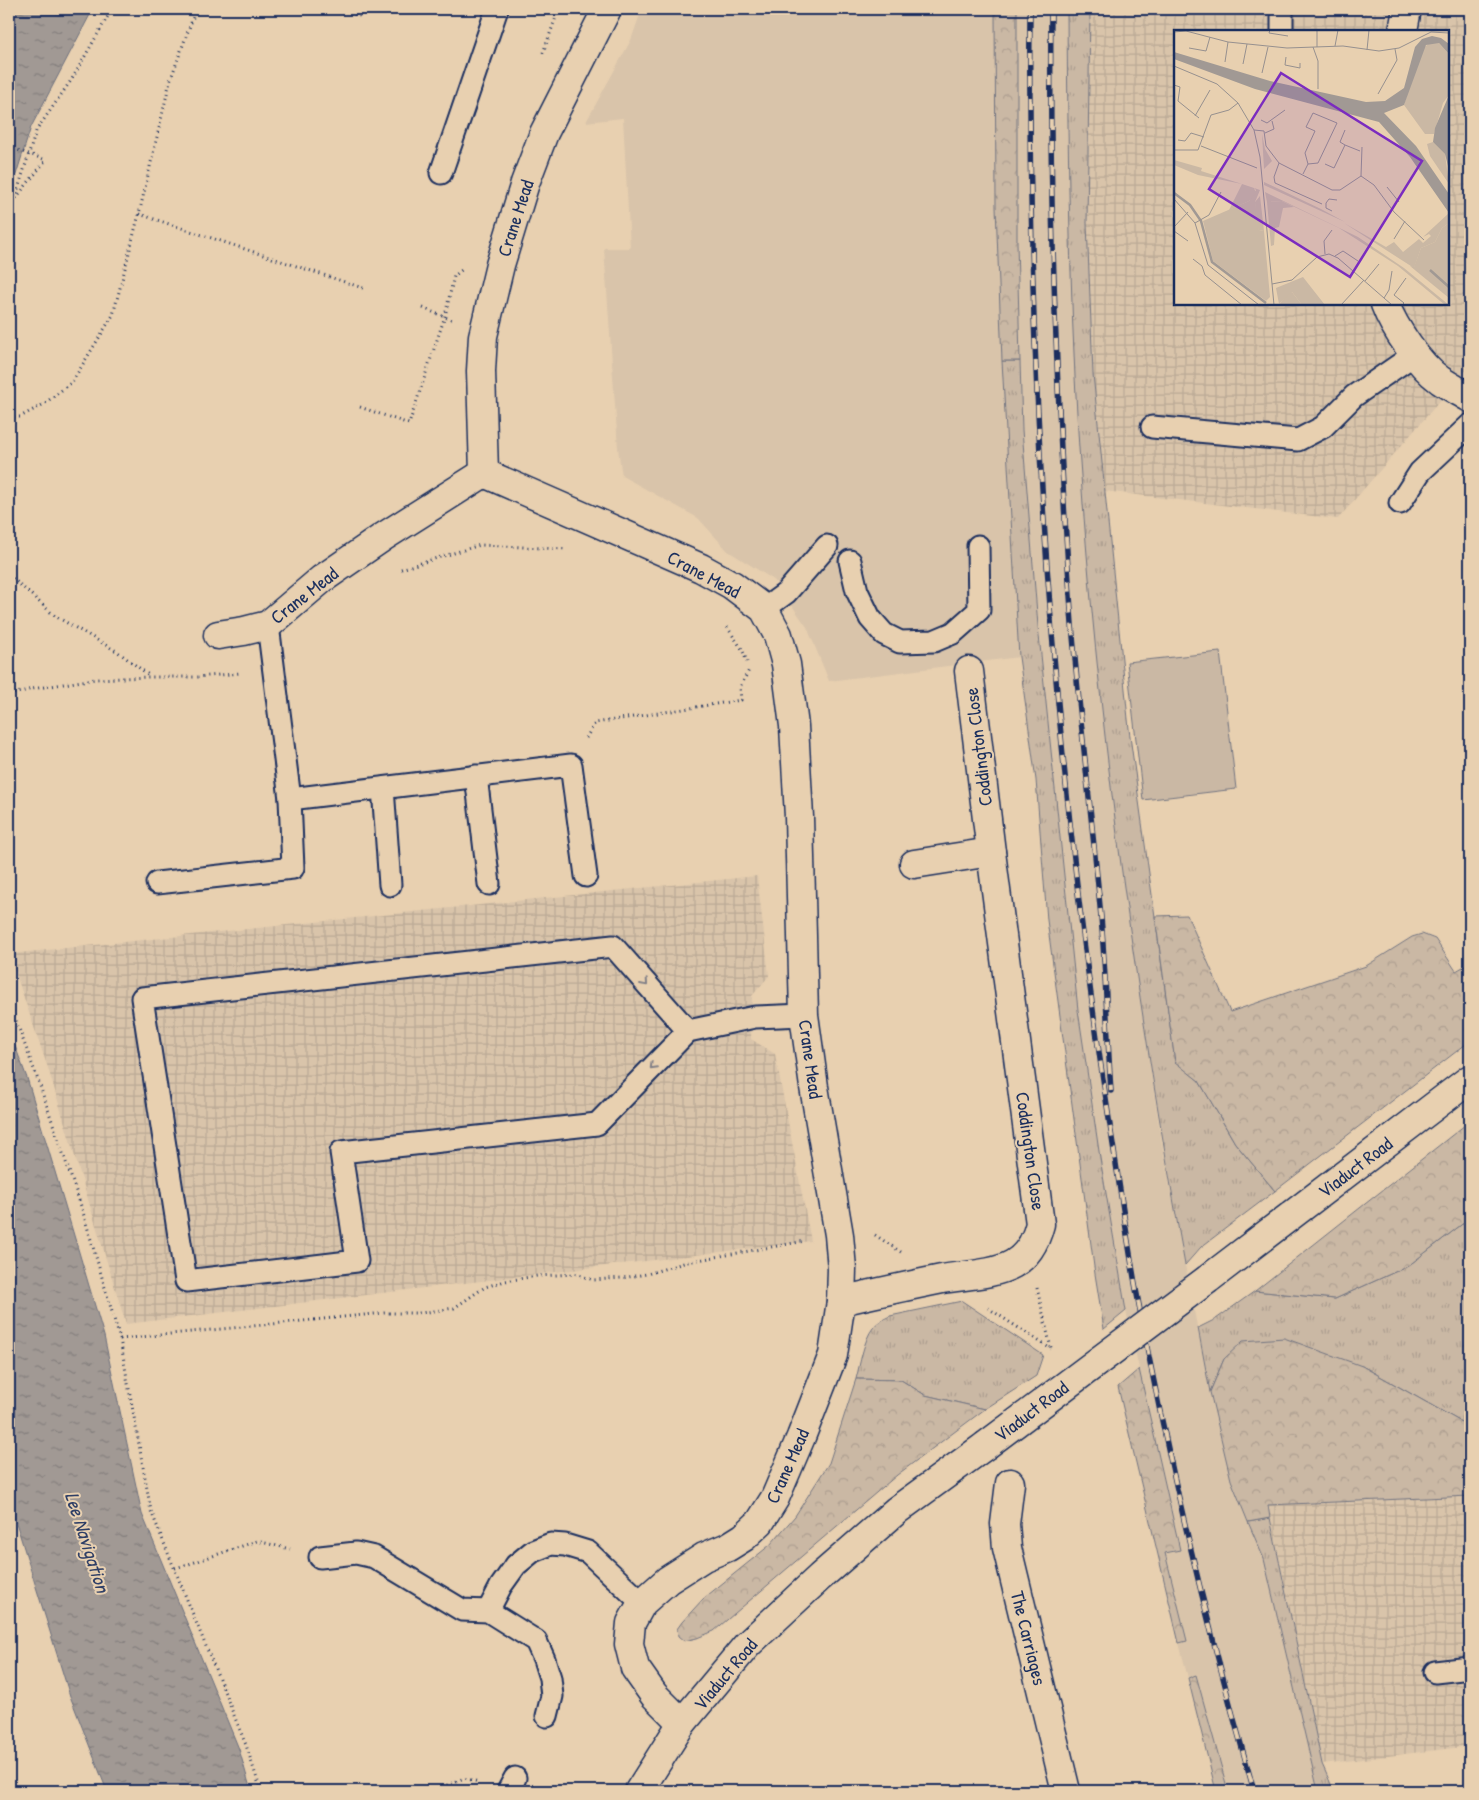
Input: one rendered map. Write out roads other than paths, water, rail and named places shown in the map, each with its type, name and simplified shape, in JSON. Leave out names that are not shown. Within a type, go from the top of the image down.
[{"type":"street","name":"Crane Mead","points":[[484,473],[481,371],[483,336],[500,265],[544,133],[607,9]]},
{"type":"street","points":[[1404,30],[1407,9]]},
{"type":"street","points":[[1385,305],[1391,320],[1415,354],[1439,379],[1470,398]]},
{"type":"street","name":"Crane Mead","points":[[484,473],[701,568],[732,585],[764,609],[778,635],[786,664],[794,726],[799,817],[804,1015],[839,1235],[842,1269],[841,1301],[833,1355],[775,1498],[760,1522],[744,1537],[728,1547],[704,1557],[668,1580],[642,1603],[631,1623],[629,1644],[635,1668],[654,1695],[682,1724]]},
{"type":"street","name":"Crane Mead","points":[[218,635],[268,625],[322,579],[383,537],[484,473]]},
{"type":"street","name":"Coddington Close","points":[[841,1301],[942,1279],[1001,1269],[1015,1263],[1028,1252],[1036,1239],[1040,1224],[969,671]]},
{"type":"street","points":[[914,864],[991,852]]},
{"type":"street","name":"Viaduct Road","points":[[640,1791],[682,1724],[747,1644],[897,1510],[1208,1279],[1470,1079]]},
{"type":"street","name":"The Carriages","points":[[1010,1483],[1005,1524],[1007,1548],[1066,1791]]},
{"type":"lane","points":[[441,173],[497,9]]},
{"type":"lane","points":[[1152,427],[1298,440],[1323,428],[1354,396],[1415,354]]},
{"type":"lane","points":[[1400,503],[1420,472],[1470,425]]},
{"type":"lane","points":[[764,609],[786,593],[827,546]]},
{"type":"lane","points":[[850,561],[857,592],[870,618],[884,634],[900,642],[934,640],[953,634],[979,610],[978,546]]},
{"type":"lane","points":[[157,883],[293,868],[290,799],[268,625]]},
{"type":"lane","points":[[290,799],[571,765],[586,876]]},
{"type":"lane","points":[[476,776],[489,884]]},
{"type":"lane","points":[[383,788],[390,885]]},
{"type":"lane","points":[[688,1032],[613,946],[142,998],[186,1281],[357,1261],[341,1152],[597,1124],[688,1032],[756,1017],[804,1015]]},
{"type":"lane","points":[[488,1611],[501,1586],[516,1564],[533,1551],[551,1544],[565,1545],[588,1552],[642,1603]]},
{"type":"lane","points":[[320,1557],[356,1552],[374,1557],[462,1610],[488,1611],[536,1642],[550,1678],[552,1696],[548,1716]]},
{"type":"lane","points":[[1435,1672],[1470,1668]]},
{"type":"water","points":[[9,9],[93,9],[31,127],[9,197]]},
{"type":"water","name":"Lee Navigation","points":[[9,1030],[27,1078],[104,1336],[142,1514],[239,1749],[251,1791],[107,1791],[70,1696],[9,1500]]},
{"type":"railway","points":[[1030,9],[1033,287],[1047,566],[1072,843],[1089,981],[1132,1268],[1161,1416],[1204,1604],[1254,1791]]},
{"type":"railway","points":[[1051,9],[1051,163],[1062,470],[1075,661],[1101,917],[1111,1091]]}]
